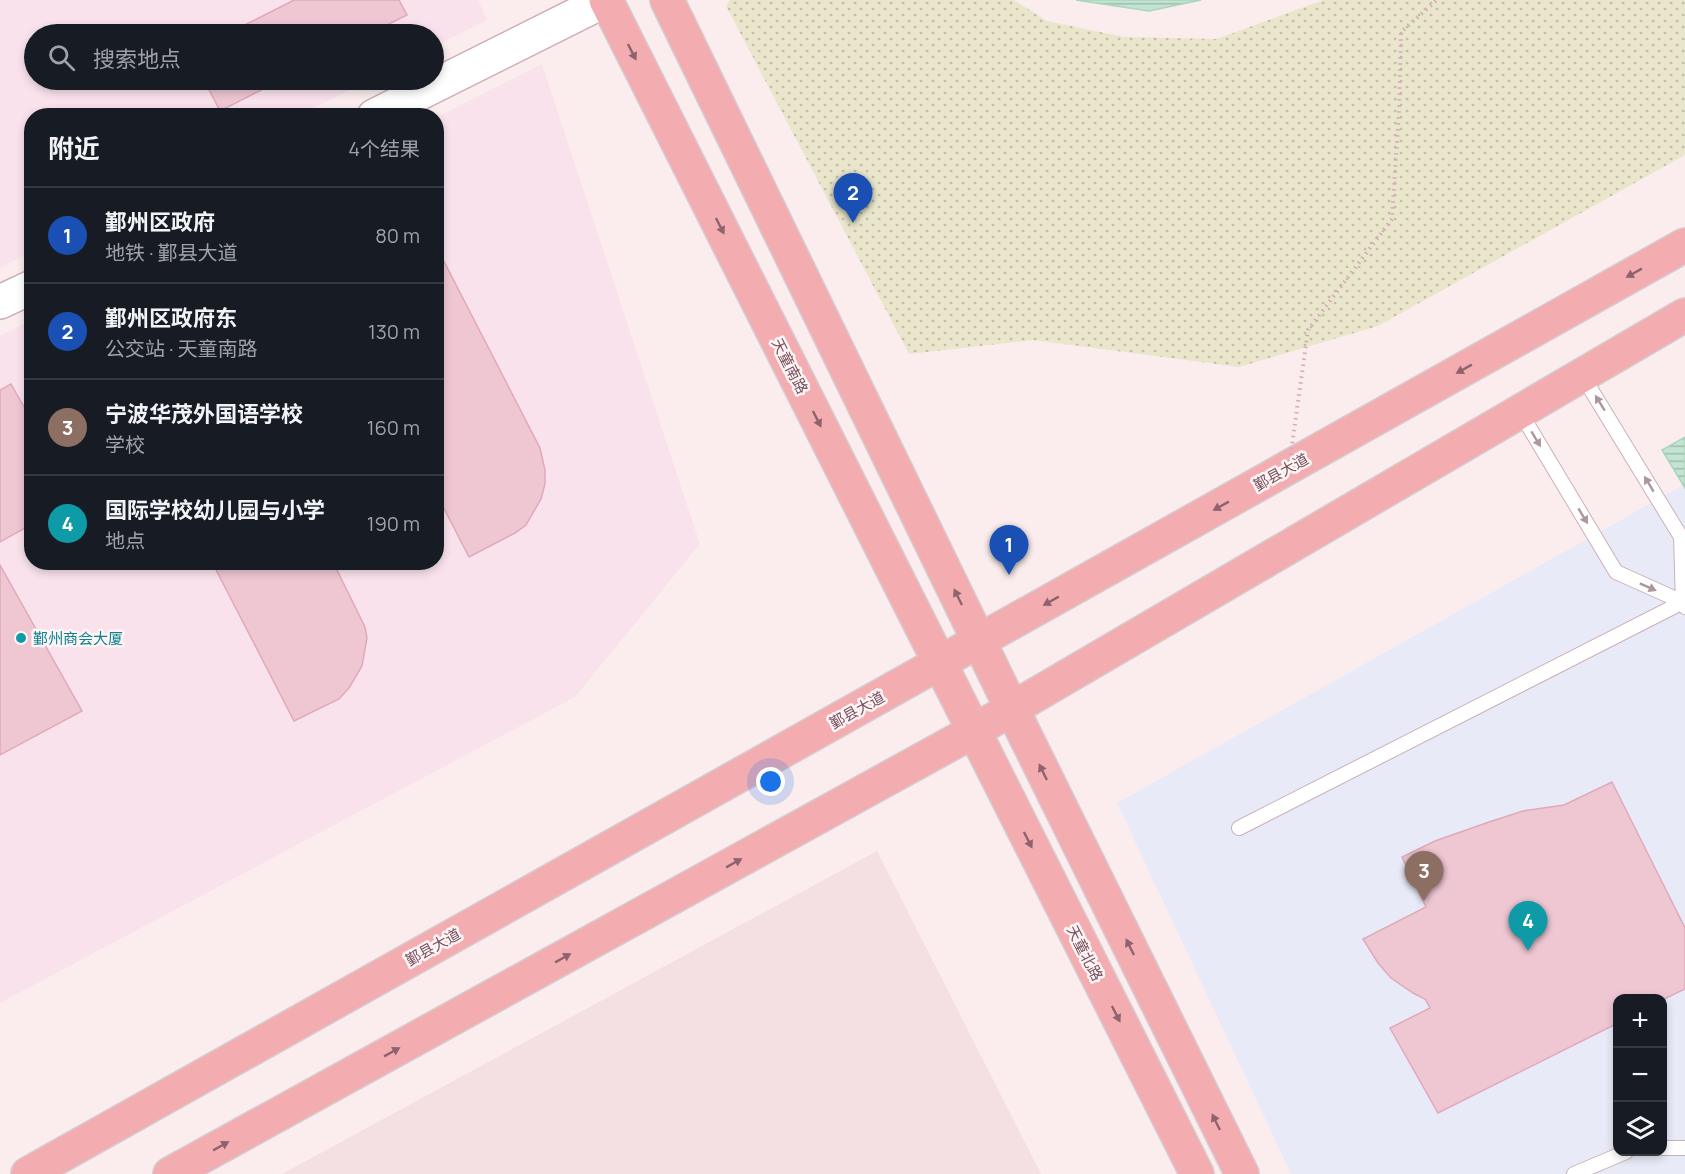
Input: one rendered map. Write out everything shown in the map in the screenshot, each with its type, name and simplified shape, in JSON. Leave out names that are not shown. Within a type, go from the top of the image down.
[{"type":"main road","name":"天童南路","points":[[606,0],[974,731]]},
{"type":"main road","points":[[667,0],[1242,1174]]},
{"type":"main road","name":"鄞县大道","points":[[28,1174],[1685,245]]},
{"type":"main road","points":[[170,1174],[974,731],[1685,315]]},
{"type":"main road","name":"天童北路","points":[[974,731],[1197,1174]]},
{"type":"street","points":[[444,81],[606,0]]},
{"type":"street","points":[[390,108],[426,90]]},
{"type":"street","points":[[0,302],[24,291]]},
{"type":"lane","points":[[1582,375],[1680,534],[1684,603]]},
{"type":"lane","points":[[1520,412],[1616,572],[1684,603]]},
{"type":"lane","points":[[1239,828],[1684,603]]},
{"type":"lane","points":[[1667,1148],[1685,1148]]},
{"type":"lane","points":[[1574,1174],[1617,1156]]},
{"type":"path","points":[[1289,467],[1308,330],[1392,219],[1399,112],[1401,32],[1437,0]]},
{"type":"shaded area","points":[[0,0],[478,0],[487,20],[444,42],[444,24],[24,24],[24,90],[350,90],[313,108],[24,108],[24,256],[0,268]]},
{"type":"shaded area","points":[[730,0],[1014,0],[1047,21],[1124,37],[1217,39],[1323,0],[1685,0],[1685,155],[1378,326],[1239,367],[1033,340],[909,354],[726,6]]},
{"type":"shaded area","points":[[1076,0],[1201,0],[1149,11]]},
{"type":"shaded area","points":[[542,64],[700,544],[575,697],[0,1003],[0,336],[24,324],[24,570],[444,570],[444,113]]},
{"type":"shaded area","points":[[1685,437],[1685,488],[1662,450]]},
{"type":"shaded area","points":[[1685,484],[1685,1174],[1291,1174],[1117,803]]},
{"type":"shaded area","points":[[877,851],[1041,1174],[282,1174]]},
{"type":"building","points":[[294,0],[399,0],[407,15],[389,24],[247,24]]},
{"type":"building","points":[[209,90],[261,90],[226,108],[218,108]]},
{"type":"building","points":[[444,262],[540,448],[545,470],[545,484],[541,499],[526,525],[469,557],[444,509]]},
{"type":"building","points":[[11,384],[24,407],[24,528],[0,542],[0,390]]},
{"type":"building","name":"鄞州商会大厦","points":[[0,565],[82,711],[0,755]]},
{"type":"building","points":[[216,570],[337,570],[365,627],[367,638],[362,666],[349,688],[339,699],[294,721]]},
{"type":"building","points":[[1612,782],[1685,928],[1685,989],[1667,998],[1667,994],[1613,994],[1613,1026],[1438,1113],[1390,1028],[1430,1008],[1425,999],[1391,978],[1378,963],[1363,939],[1426,907],[1402,857],[1435,841],[1523,811],[1564,805]]},
{"type":"place","name":"鄞州区政府东","points":[[853,223]]},
{"type":"place","name":"鄞州区政府","points":[[1009,575]]},
{"type":"place","name":"鄞州商会大厦","points":[[21,638]]},
{"type":"place","name":"宁波华茂外国语学校","points":[[1424,901]]},
{"type":"place","name":"国际学校幼儿园与小学","points":[[1528,951]]}]
